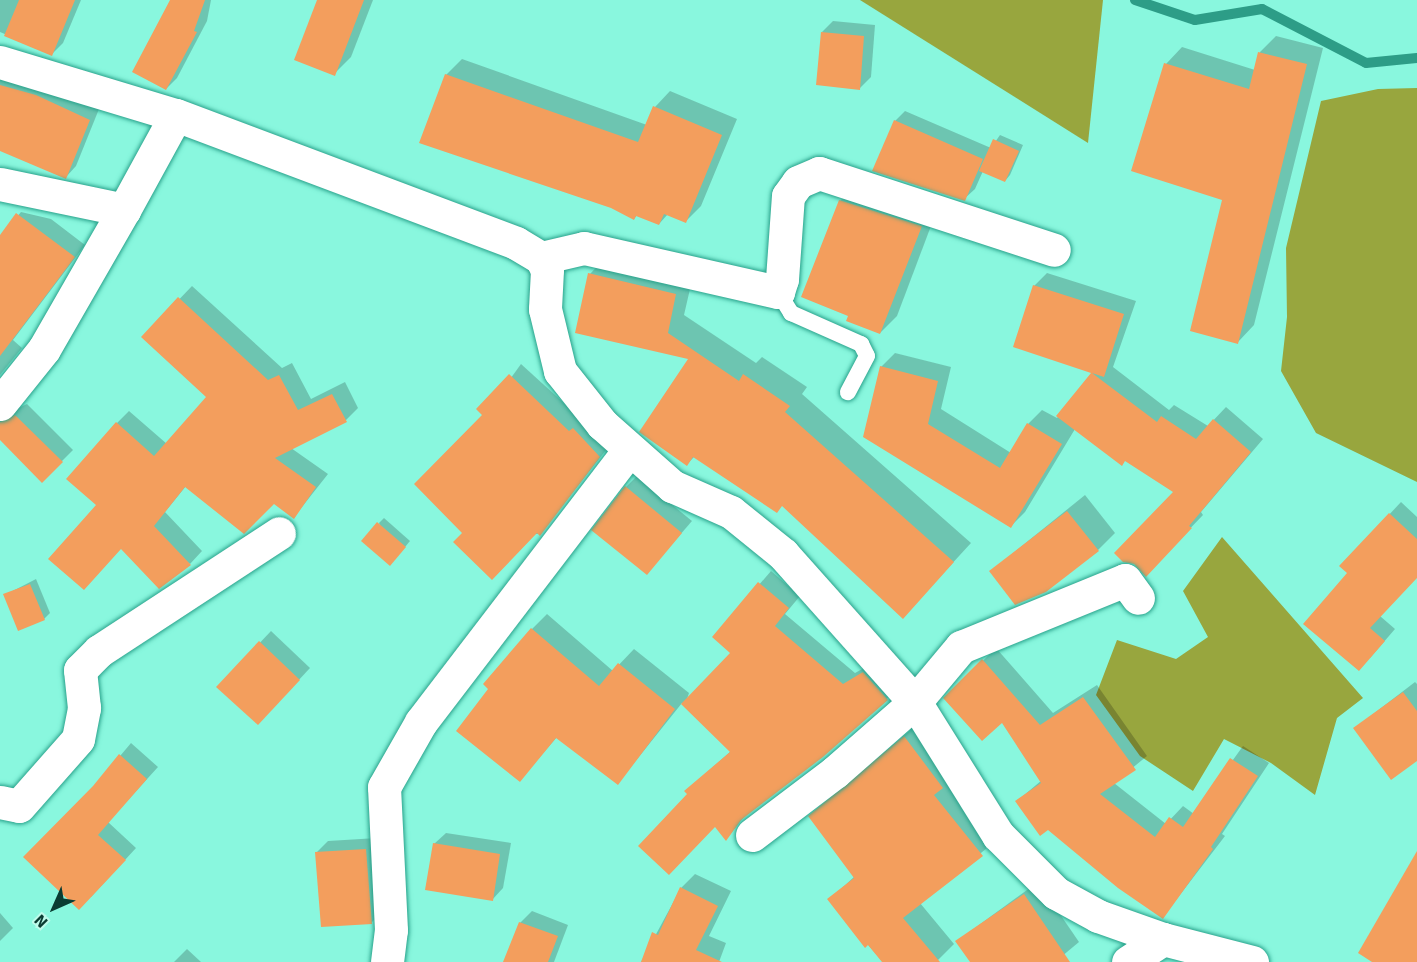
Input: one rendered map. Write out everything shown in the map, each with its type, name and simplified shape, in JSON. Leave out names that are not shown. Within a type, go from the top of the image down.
[{"type":"street","points":[[0,62],[176,115],[516,243],[541,258],[547,270],[545,309],[560,371],[602,424],[672,486],[731,512],[783,554],[915,702],[998,835],[1056,893],[1098,916],[1163,939],[1252,962]]},
{"type":"street","points":[[0,404],[44,348],[176,115]]},
{"type":"street","points":[[541,258],[584,248],[762,292],[777,292],[782,279],[788,196],[798,182],[819,173],[1054,250]]},
{"type":"street","points":[[0,184],[124,210]]},
{"type":"street","points":[[387,962],[391,920],[384,787],[421,722],[629,450]]},
{"type":"street","points":[[0,802],[19,806],[78,739],[84,708],[80,670],[86,664],[279,533]]},
{"type":"street","points":[[752,835],[835,772],[915,702],[961,648],[1125,580],[1138,597]]},
{"type":"street","points":[[1128,962],[1163,939]]},
{"type":"lane","points":[[777,292],[791,313],[861,344],[867,356],[848,392]]},
{"type":"green space","points":[[860,0],[1103,0],[1088,143]]},
{"type":"green space","points":[[1417,88],[1417,482],[1316,433],[1281,371],[1287,317],[1286,248],[1321,101],[1378,89]]},
{"type":"green space","points":[[1222,537],[1363,698],[1337,718],[1315,795],[1271,763],[1224,739],[1193,791],[1140,756],[1096,695],[1117,640],[1176,659],[1208,637],[1183,591]]},
{"type":"building","points":[[19,0],[75,0],[52,56],[4,36]]},
{"type":"building","points":[[170,0],[205,0],[194,31],[197,32],[166,90],[132,72]]},
{"type":"building","points":[[317,0],[364,0],[335,76],[294,60]]},
{"type":"building","points":[[821,32],[864,36],[860,90],[816,85]]},
{"type":"building","points":[[1258,52],[1307,64],[1238,344],[1190,331],[1222,200],[1131,171],[1164,63],[1249,89]]},
{"type":"building","points":[[445,74],[638,142],[653,106],[722,135],[686,223],[664,214],[659,225],[636,216],[634,220],[611,208],[419,143]]},
{"type":"building","points":[[0,85],[36,95],[90,120],[66,179],[0,151]]},
{"type":"building","points":[[894,120],[983,159],[965,201],[872,171]]},
{"type":"building","points":[[993,139],[1019,151],[1005,182],[979,171]]},
{"type":"building","points":[[839,200],[922,226],[880,334],[846,321],[848,316],[801,297]]},
{"type":"building","points":[[16,213],[75,257],[0,356],[0,235]]},
{"type":"building","points":[[588,273],[676,294],[668,333],[739,381],[743,374],[790,406],[785,412],[954,562],[903,619],[782,506],[777,513],[693,457],[687,466],[639,432],[688,359],[575,333]]},
{"type":"building","points":[[1033,285],[1124,314],[1104,377],[1092,373],[1157,422],[1161,416],[1196,439],[1213,419],[1251,452],[1189,526],[1192,528],[1146,577],[1134,564],[1123,562],[1114,553],[1173,492],[1125,461],[1122,466],[1056,416],[1091,373],[1013,347]]},
{"type":"building","points":[[178,297],[268,380],[279,375],[298,410],[332,394],[347,422],[275,458],[316,487],[294,519],[274,504],[244,534],[185,487],[154,526],[191,565],[159,589],[121,549],[84,590],[48,559],[96,505],[66,479],[116,422],[154,456],[206,397],[141,337]]},
{"type":"building","points":[[880,366],[938,381],[928,424],[1000,468],[1027,423],[1062,444],[1011,528],[863,437]]},
{"type":"building","points":[[509,374],[569,431],[573,428],[600,457],[540,536],[537,533],[492,580],[453,542],[462,533],[414,484],[482,415],[476,409]]},
{"type":"building","points":[[15,415],[63,462],[42,483],[0,440],[0,422]]},
{"type":"building","points":[[625,486],[682,533],[647,575],[591,530]]},
{"type":"building","points":[[1067,511],[1099,551],[1046,592],[1015,605],[989,571]]},
{"type":"building","points":[[1389,513],[1417,539],[1417,578],[1370,628],[1385,641],[1359,671],[1303,624],[1347,573],[1339,566]]},
{"type":"building","points":[[377,522],[406,547],[390,566],[361,541]]},
{"type":"building","points":[[758,582],[789,608],[775,626],[843,684],[863,672],[888,700],[823,757],[741,820],[726,841],[715,827],[669,875],[638,846],[687,794],[684,791],[730,752],[681,704],[730,653],[712,637]]},
{"type":"building","points":[[30,584],[45,620],[18,631],[3,594]]},
{"type":"building","points":[[531,628],[599,686],[618,663],[675,709],[618,785],[556,738],[520,782],[456,731],[488,689],[483,684]]},
{"type":"building","points":[[259,641],[300,680],[258,725],[216,687]]},
{"type":"building","points":[[982,659],[1040,725],[1083,697],[1136,770],[1100,794],[1155,837],[1169,817],[1183,827],[1230,758],[1258,776],[1211,847],[1213,849],[1163,919],[1118,888],[1048,830],[1040,836],[1015,801],[1041,783],[1002,723],[982,741],[943,698]]},
{"type":"building","points":[[1403,692],[1417,711],[1417,761],[1391,780],[1353,728]]},
{"type":"building","points":[[904,736],[943,788],[934,795],[983,856],[903,918],[940,962],[882,962],[868,945],[865,948],[827,899],[854,878],[808,816]]},
{"type":"building","points":[[119,754],[147,779],[98,835],[126,860],[79,910],[23,857],[93,786]]},
{"type":"building","points":[[433,843],[500,854],[493,901],[425,890]]},
{"type":"building","points":[[366,849],[372,924],[321,927],[315,852]]},
{"type":"building","points":[[1417,851],[1417,962],[1372,962],[1358,953]]},
{"type":"building","points":[[680,887],[718,906],[696,950],[722,962],[641,962],[652,932],[658,935]]},
{"type":"building","points":[[1024,894],[1070,962],[970,962],[955,941]]},
{"type":"building","points":[[519,922],[558,936],[548,962],[503,962]]},
{"type":"waterway","points":[[1135,0],[1195,20],[1262,9],[1366,63],[1417,58]]}]
